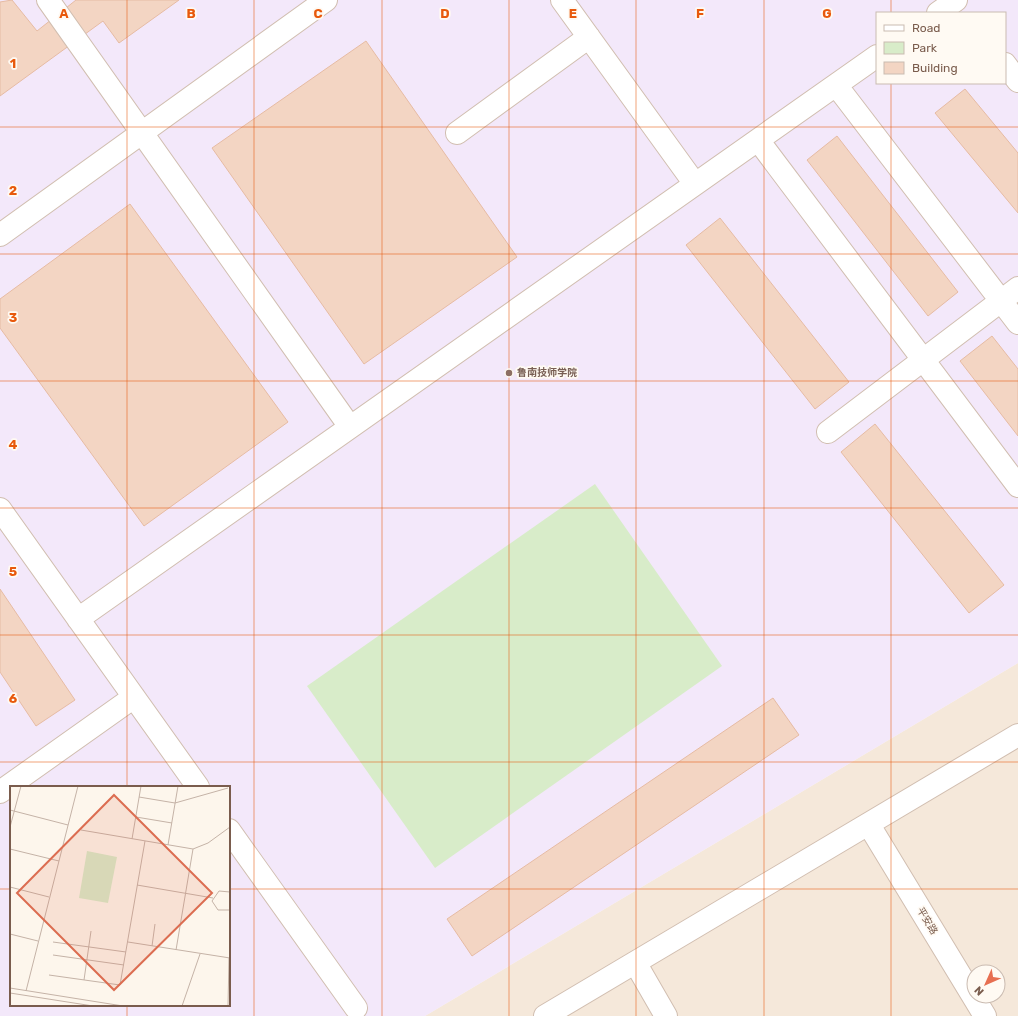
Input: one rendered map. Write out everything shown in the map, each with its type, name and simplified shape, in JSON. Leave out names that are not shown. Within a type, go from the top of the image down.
[{"type":"street","points":[[48,0],[350,427]]},
{"type":"street","points":[[0,235],[326,0]]},
{"type":"street","points":[[562,0],[695,184]]},
{"type":"street","points":[[939,12],[956,0],[965,12]]},
{"type":"street","points":[[457,132],[589,37]]},
{"type":"street","points":[[78,619],[876,57]]},
{"type":"street","points":[[1006,65],[1018,81]]},
{"type":"street","points":[[836,85],[1010,295],[1018,323]]},
{"type":"street","points":[[758,140],[1018,486]]},
{"type":"street","points":[[828,432],[1010,295]]},
{"type":"street","points":[[0,509],[197,786]]},
{"type":"street","points":[[0,792],[134,697]]},
{"type":"street","points":[[545,1016],[636,964],[1018,736]]},
{"type":"street","name":"平安路","points":[[869,825],[985,1016]]},
{"type":"street","points":[[230,831],[356,1008]]},
{"type":"street","points":[[636,964],[666,1016]]},
{"type":"shaded area","name":"鲁南技师学院","points":[[0,0],[1018,0],[1018,663],[425,1016],[0,1016]]},
{"type":"shaded area","points":[[1018,663],[1018,1016],[425,1016]]},
{"type":"green space","points":[[595,484],[722,666],[435,868],[307,686]]},
{"type":"building","points":[[12,0],[37,31],[76,0],[179,0],[119,43],[103,21],[0,96],[0,2]]},
{"type":"building","points":[[366,41],[517,257],[364,364],[212,148]]},
{"type":"building","points":[[965,89],[1018,153],[1018,213],[935,113]]},
{"type":"building","points":[[837,136],[958,292],[928,316],[807,160]]},
{"type":"building","points":[[130,204],[288,422],[144,526],[0,328],[0,299]]},
{"type":"building","points":[[720,218],[849,382],[815,409],[686,245]]},
{"type":"building","points":[[992,336],[1018,369],[1018,436],[960,361]]},
{"type":"building","points":[[875,424],[1004,585],[969,613],[841,452]]},
{"type":"building","points":[[0,589],[75,700],[36,726],[0,672]]},
{"type":"building","points":[[773,698],[799,735],[472,956],[447,919]]},
{"type":"place","name":"鲁南技师学院","points":[[509,373]]}]
